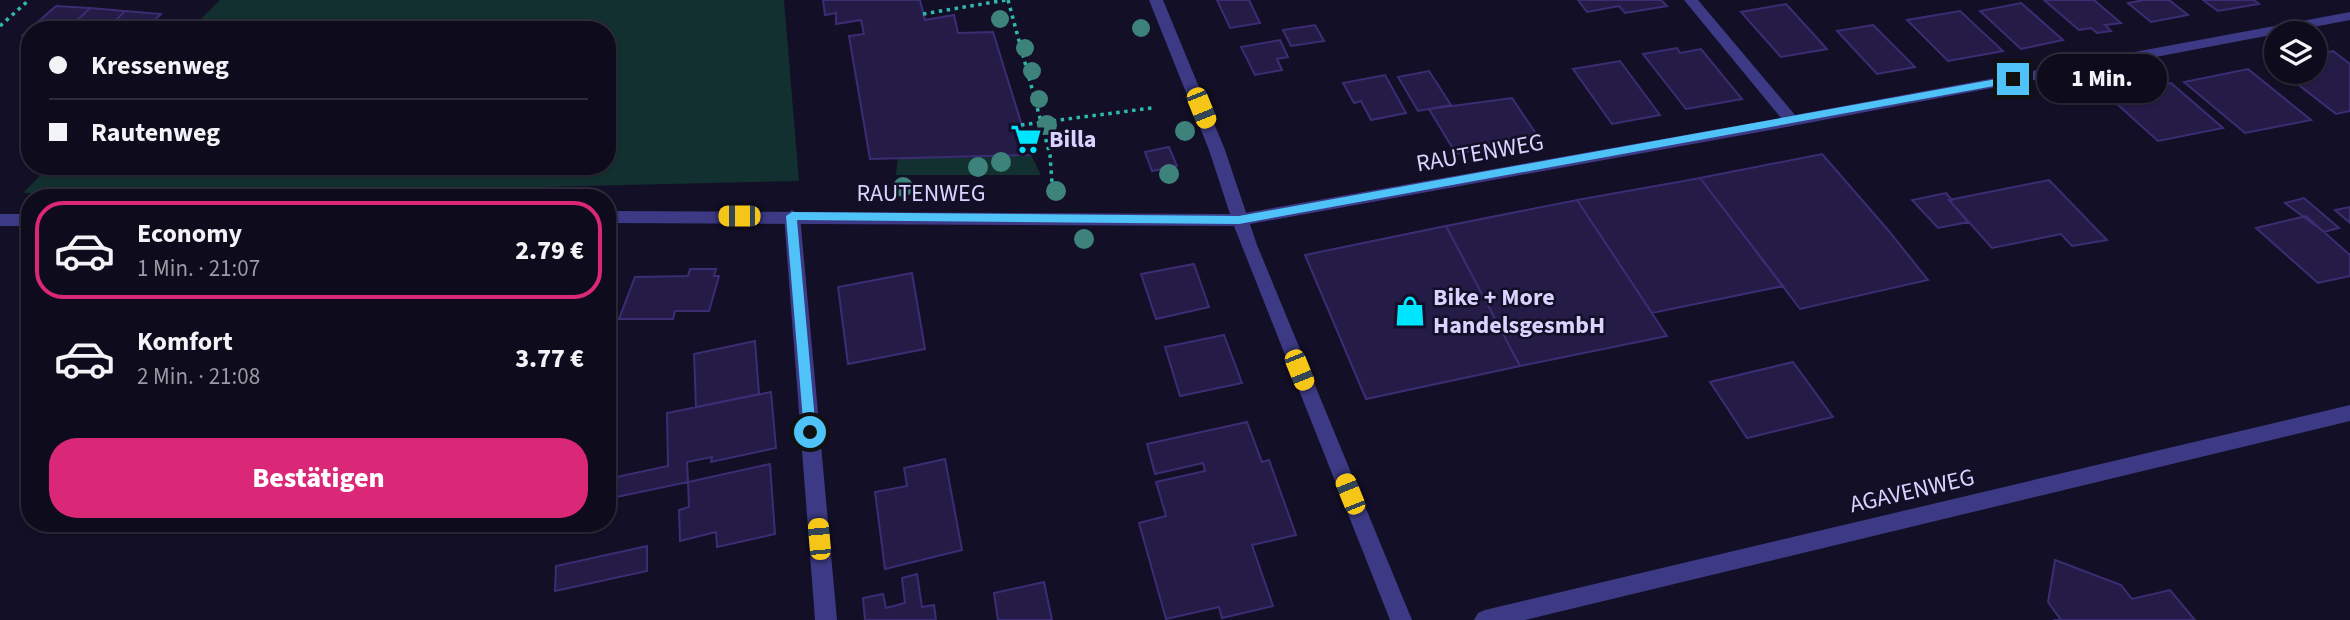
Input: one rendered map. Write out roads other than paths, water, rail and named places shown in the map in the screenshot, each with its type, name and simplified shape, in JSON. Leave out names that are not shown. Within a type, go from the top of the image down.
[{"type":"street","points":[[1156,0],[1217,149],[1239,220],[1401,620]]},
{"type":"street","points":[[1690,0],[1792,121]]},
{"type":"street","name":"RAUTENWEG","points":[[616,217],[1239,220],[1792,121],[2350,16]]},
{"type":"street","points":[[792,216],[825,620]]},
{"type":"street","points":[[0,220],[21,220]]},
{"type":"street","name":"AGAVENWEG","points":[[1485,620],[2350,413]]},
{"type":"place","name":"Billa","points":[[1026,139]]},
{"type":"place","name":"Bike + More HandelsgesmbH","points":[[1410,311]]}]
